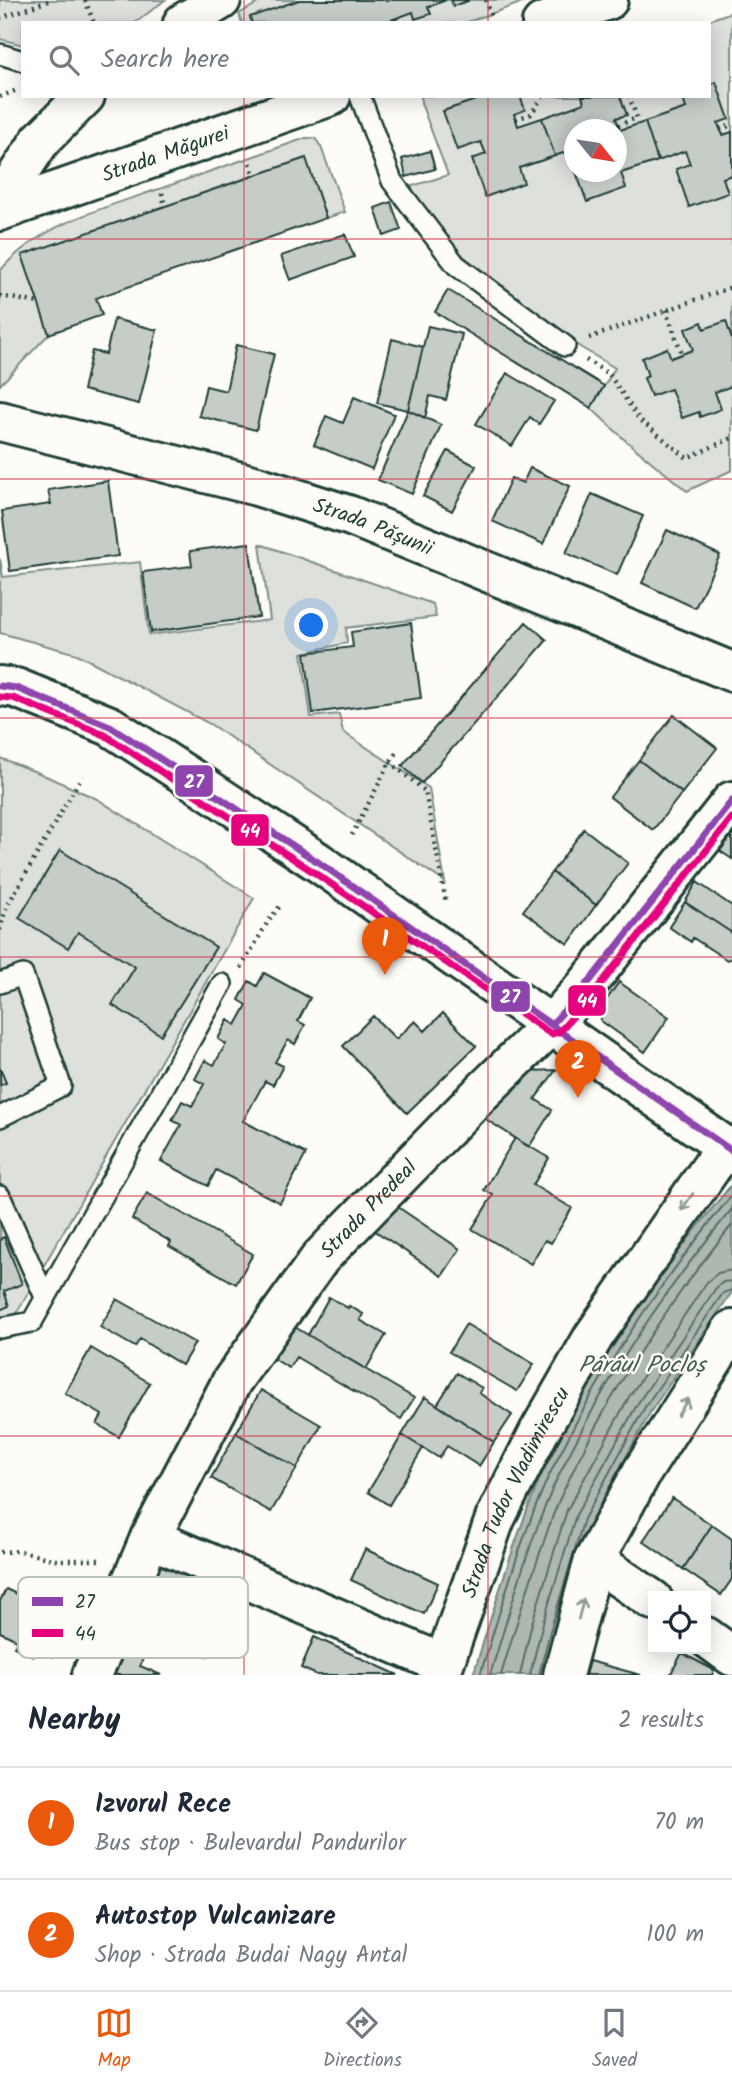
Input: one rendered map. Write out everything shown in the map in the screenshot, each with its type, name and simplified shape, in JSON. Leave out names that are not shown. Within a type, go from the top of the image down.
[{"type":"street","points":[[186,21],[220,0]]},
{"type":"street","points":[[548,21],[608,0]]},
{"type":"street","points":[[0,202],[40,141],[83,98]]},
{"type":"street","name":"Strada Măgurei","points":[[0,211],[325,98]]},
{"type":"street","name":"Strada Pășunii","points":[[0,421],[257,486],[351,516],[732,672]]},
{"type":"street","points":[[0,686],[16,688],[110,726],[318,862],[729,1148]]},
{"type":"street","name":"Strada Predeal","points":[[133,1577],[150,1538],[232,1381],[321,1257],[585,988],[732,802]]},
{"type":"street","name":"Strada Tudor Vladimirescu","points":[[442,1669],[495,1519],[539,1432],[594,1336],[729,1148]]},
{"type":"street","points":[[563,1675],[594,1560],[642,1472],[732,1330]]},
{"type":"street","points":[[150,1538],[241,1577]]},
{"type":"street","points":[[594,1560],[648,1597]]},
{"type":"street","points":[[248,1580],[427,1657],[442,1669]]},
{"type":"street","points":[[711,1641],[732,1656]]},
{"type":"street","name":"Strada Predeal","points":[[92,1675],[99,1658]]},
{"type":"lane","points":[[0,54],[21,60]]},
{"type":"lane","points":[[361,98],[392,181],[456,265],[565,346]]},
{"type":"lane","points":[[0,983],[23,975],[61,1086],[0,1117]]},
{"type":"lane","points":[[0,1328],[32,1322],[222,984]]},
{"type":"lane","points":[[0,1196],[45,1297]]},
{"type":"path","points":[[0,18],[51,0]]},
{"type":"path","points":[[85,0],[93,21]]},
{"type":"path","points":[[486,0],[492,18]]},
{"type":"path","points":[[0,96],[21,88]]},
{"type":"path","points":[[516,119],[531,114],[542,98]]},
{"type":"path","points":[[627,122],[636,118],[630,98]]},
{"type":"path","points":[[720,129],[732,125]]},
{"type":"path","points":[[565,346],[732,287]]},
{"type":"path","points":[[0,296],[39,303]]},
{"type":"path","points":[[666,310],[682,354]]},
{"type":"path","points":[[565,346],[609,374],[639,419],[687,458],[732,438]]},
{"type":"path","points":[[352,835],[399,750]]},
{"type":"path","points":[[390,762],[425,791],[446,902]]},
{"type":"path","points":[[0,930],[6,908],[82,776]]},
{"type":"path","points":[[222,984],[229,988],[269,920],[281,905]]},
{"type":"path","points":[[0,1552],[20,1551],[55,1560],[107,1560]]},
{"type":"shaded area","points":[[0,0],[165,0],[138,21],[21,21],[21,44],[0,39]]},
{"type":"shaded area","points":[[263,0],[529,0],[471,21],[241,21],[239,14]]},
{"type":"shaded area","points":[[732,12],[732,470],[687,491],[591,408],[615,368],[580,347],[463,256],[424,211],[409,187],[448,175],[421,98],[711,98],[711,21],[706,21]]},
{"type":"shaded area","points":[[306,138],[315,138],[321,147],[345,212],[326,218],[305,158],[23,255],[49,334],[0,385],[0,271],[16,254],[34,240],[76,218]]},
{"type":"shaded area","points":[[260,544],[433,604],[436,617],[346,628],[347,643],[302,653],[311,717],[339,714],[343,732],[429,788],[445,882],[210,724],[77,654],[0,633],[0,559],[3,577],[140,562],[149,635],[270,620]]},
{"type":"shaded area","points":[[0,758],[97,799],[254,898],[15,1316],[0,1321]]},
{"type":"water","name":"Pârâul Pocloș","points":[[732,1184],[732,1292],[651,1411],[591,1522],[546,1675],[473,1675],[527,1511],[544,1470],[577,1406],[638,1308]]},
{"type":"building","points":[[299,0],[446,0],[428,7],[431,14],[415,19],[413,12],[388,21],[251,21],[250,17]]},
{"type":"building","points":[[451,0],[468,0],[468,1],[453,6]]},
{"type":"building","points":[[716,82],[729,119],[718,123],[723,135],[732,132],[732,175],[723,178],[728,193],[689,207],[676,169],[690,164],[685,151],[658,161],[645,122],[686,108],[683,98],[711,98],[711,84]]},
{"type":"building","points":[[482,98],[521,98],[525,110],[514,114],[518,126],[542,118],[555,156],[519,168],[524,183],[485,197],[472,159],[486,154],[481,142],[457,150],[443,111]]},
{"type":"building","points":[[583,98],[621,98],[627,115],[616,119],[564,119],[564,153],[555,156],[542,118],[584,103]]},
{"type":"building","points":[[645,122],[658,161],[627,171],[627,128]]},
{"type":"building","points":[[430,151],[435,169],[406,177],[402,159]]},
{"type":"building","points":[[306,158],[326,218],[96,298],[102,315],[49,334],[22,255]]},
{"type":"building","points":[[580,182],[624,182],[626,188],[587,202]]},
{"type":"building","points":[[391,202],[401,230],[384,236],[375,208]]},
{"type":"building","points":[[345,234],[354,257],[290,280],[281,256]]},
{"type":"building","points":[[448,290],[604,386],[591,408],[435,312]]},
{"type":"building","points":[[114,319],[157,330],[139,404],[83,390],[92,351],[106,354]]},
{"type":"building","points":[[726,321],[732,340],[732,386],[715,392],[721,409],[700,417],[699,412],[682,418],[671,389],[651,396],[644,378],[648,376],[642,358],[667,348],[671,358],[693,350],[685,329],[702,322],[704,329]]},
{"type":"building","points":[[428,326],[462,334],[446,400],[430,396],[425,418],[408,410]]},
{"type":"building","points":[[392,339],[423,347],[408,410],[377,403]]},
{"type":"building","points":[[236,345],[274,354],[256,430],[199,416],[206,386],[226,391]]},
{"type":"building","points":[[507,373],[554,401],[539,424],[530,417],[512,446],[476,424]]},
{"type":"building","points":[[354,397],[394,414],[372,469],[314,445],[326,416],[343,423]]},
{"type":"building","points":[[408,410],[441,425],[412,494],[378,480]]},
{"type":"building","points":[[448,451],[476,466],[452,511],[423,496]]},
{"type":"building","points":[[530,468],[570,486],[543,544],[492,521],[511,478],[523,483]]},
{"type":"building","points":[[108,481],[118,556],[10,571],[2,511],[51,504],[48,490]]},
{"type":"building","points":[[592,494],[643,516],[617,575],[566,553]]},
{"type":"building","points":[[667,530],[720,555],[695,608],[642,583]]},
{"type":"building","points":[[249,543],[259,617],[151,632],[143,572],[192,566],[190,551]]},
{"type":"building","points":[[526,622],[547,640],[422,783],[402,766]]},
{"type":"building","points":[[411,623],[421,698],[313,713],[305,653],[353,647],[351,632]]},
{"type":"building","points":[[674,715],[717,748],[682,793],[639,760]]},
{"type":"building","points":[[639,760],[682,793],[653,830],[610,797]]},
{"type":"building","points":[[584,829],[628,863],[596,905],[552,872]]},
{"type":"building","points":[[732,835],[732,859],[720,851]]},
{"type":"building","points":[[60,850],[216,947],[161,1035],[112,1005],[135,967],[78,932],[68,948],[19,918]]},
{"type":"building","points":[[552,872],[596,905],[568,944],[523,911]]},
{"type":"building","points":[[697,882],[732,906],[732,933],[685,902]]},
{"type":"building","points":[[685,902],[732,933],[732,958],[727,960],[693,938],[691,942],[669,927]]},
{"type":"building","points":[[264,973],[310,998],[298,1021],[305,1025],[295,1044],[288,1040],[275,1062],[283,1066],[273,1085],[265,1081],[243,1121],[306,1154],[280,1203],[216,1170],[208,1186],[161,1161],[181,1125],[172,1120],[182,1101],[192,1106],[204,1084],[195,1079],[205,1060],[214,1065],[226,1044],[218,1039],[228,1020],[236,1025],[247,1005],[239,1000],[249,981],[257,986]]},
{"type":"building","points":[[619,982],[669,1017],[645,1052],[601,1021],[600,1009]]},
{"type":"building","points":[[443,1013],[476,1046],[407,1113],[343,1046],[373,1016],[396,1039],[415,1021],[425,1031]]},
{"type":"building","points":[[0,1068],[6,1083],[0,1085]]},
{"type":"building","points":[[556,1070],[535,1099],[552,1110],[529,1147],[481,1116],[529,1071]]},
{"type":"building","points":[[515,1138],[549,1158],[533,1185],[572,1208],[551,1243],[545,1240],[531,1264],[472,1229],[493,1195],[484,1190]]},
{"type":"building","points":[[147,1193],[253,1254],[236,1284],[169,1246],[171,1242],[132,1219]]},
{"type":"building","points":[[392,1203],[460,1249],[442,1276],[374,1230]]},
{"type":"building","points":[[4,1237],[22,1284],[4,1291],[9,1306],[0,1310],[0,1239]]},
{"type":"building","points":[[329,1297],[363,1314],[360,1320],[386,1335],[366,1369],[308,1335]]},
{"type":"building","points":[[117,1299],[195,1343],[182,1365],[140,1339],[135,1347],[100,1327]]},
{"type":"building","points":[[288,1323],[414,1398],[401,1419],[296,1357],[289,1368],[269,1356]]},
{"type":"building","points":[[466,1324],[534,1364],[517,1391],[449,1352]]},
{"type":"building","points":[[91,1348],[150,1383],[119,1437],[97,1424],[102,1415],[65,1393]]},
{"type":"building","points":[[457,1373],[482,1388],[479,1393],[512,1415],[494,1442],[437,1405]]},
{"type":"building","points":[[261,1390],[321,1425],[297,1468],[236,1433]]},
{"type":"building","points":[[425,1397],[494,1442],[479,1466],[447,1446],[439,1458],[402,1435]]},
{"type":"building","points":[[236,1433],[297,1468],[271,1512],[211,1478]]},
{"type":"building","points":[[402,1435],[423,1448],[389,1505],[368,1492]]},
{"type":"building","points":[[672,1498],[712,1525],[683,1569],[643,1541]]},
{"type":"building","points":[[712,1525],[732,1539],[732,1579],[721,1595],[683,1569]]},
{"type":"building","points":[[365,1549],[438,1583],[424,1614],[351,1580]]},
{"type":"building","points":[[155,1562],[189,1577],[148,1577]]},
{"type":"building","points":[[6,1589],[18,1595],[18,1649],[14,1647],[17,1640],[0,1632],[0,1601]]},
{"type":"building","points":[[314,1637],[398,1675],[317,1675],[301,1668]]},
{"type":"building","points":[[681,1654],[714,1670],[712,1675],[670,1675]]},
{"type":"building","points":[[114,1658],[143,1658],[140,1666],[161,1675],[107,1675]]},
{"type":"building","points":[[589,1661],[641,1675],[585,1675]]},
{"type":"transit line","name":"27","points":[[0,686],[16,688],[110,726],[318,862],[732,1151]]},
{"type":"transit line","name":"44","points":[[0,697],[13,698],[105,735],[312,871],[551,1034],[559,1032],[593,994],[732,818]]},
{"type":"transit line","name":"27","points":[[552,1024],[585,987],[732,801]]},
{"type":"place","name":"Izvorul Rece","points":[[385,975]]},
{"type":"place","name":"Autostop Vulcanizare","points":[[578,1098]]}]
